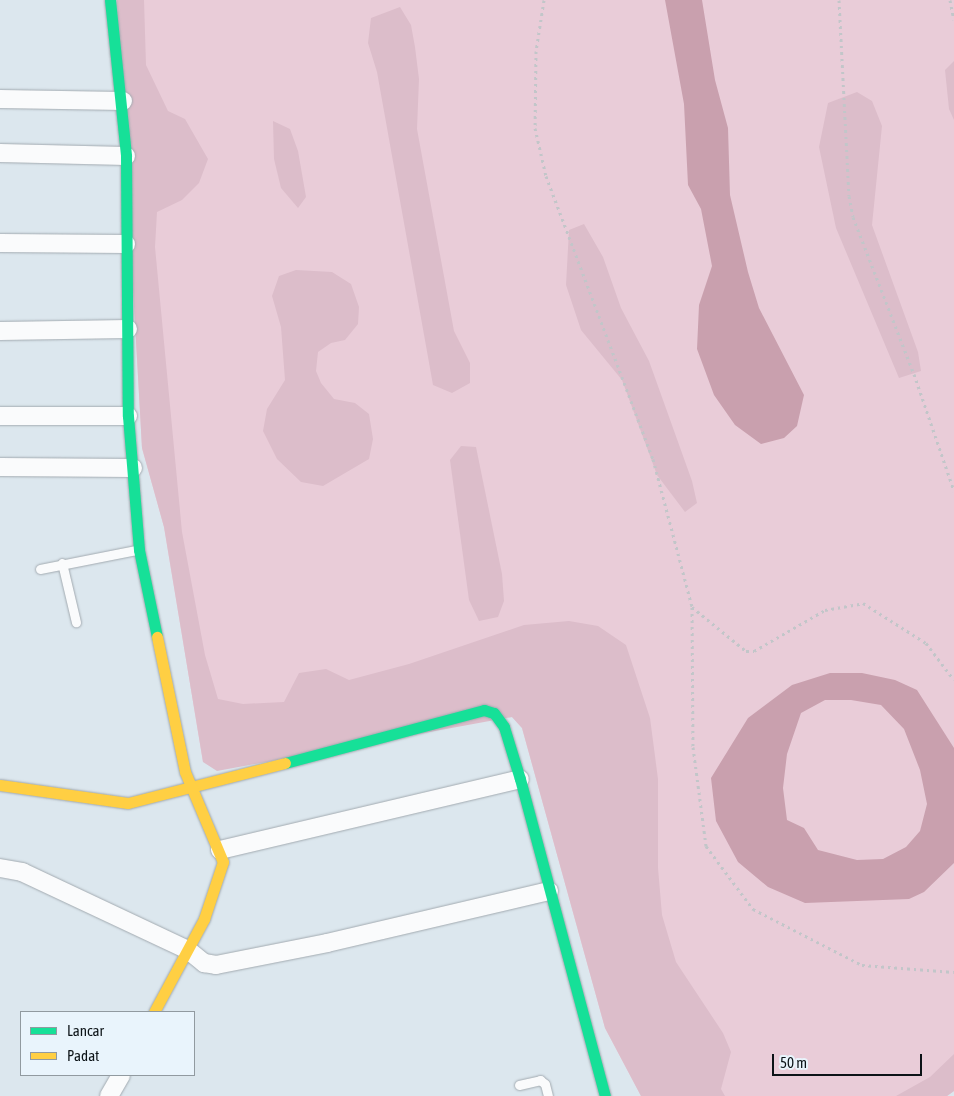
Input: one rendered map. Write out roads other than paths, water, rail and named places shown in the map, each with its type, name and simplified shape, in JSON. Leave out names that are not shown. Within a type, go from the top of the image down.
[{"type":"street","points":[[110,0],[123,101],[126,156],[128,416],[139,550],[190,789],[220,850],[222,862],[218,881],[188,950],[155,1011]]},
{"type":"street","points":[[0,99],[123,101]]},
{"type":"street","points":[[0,153],[126,156]]},
{"type":"street","points":[[0,243],[126,244]]},
{"type":"street","points":[[0,331],[128,329]]},
{"type":"street","points":[[0,416],[128,416]]},
{"type":"street","points":[[0,467],[132,468]]},
{"type":"street","points":[[0,785],[128,803],[190,789],[484,710],[494,714],[504,727],[520,779],[605,1096]]},
{"type":"street","points":[[220,850],[520,779]]},
{"type":"street","points":[[0,868],[22,872],[188,950],[204,963],[216,965],[327,943],[549,891]]},
{"type":"street","points":[[109,1096],[120,1076]]},
{"type":"lane","points":[[40,569],[139,550]]},
{"type":"lane","points":[[62,564],[76,622]]},
{"type":"lane","points":[[519,1085],[540,1080],[545,1084],[548,1096]]}]
